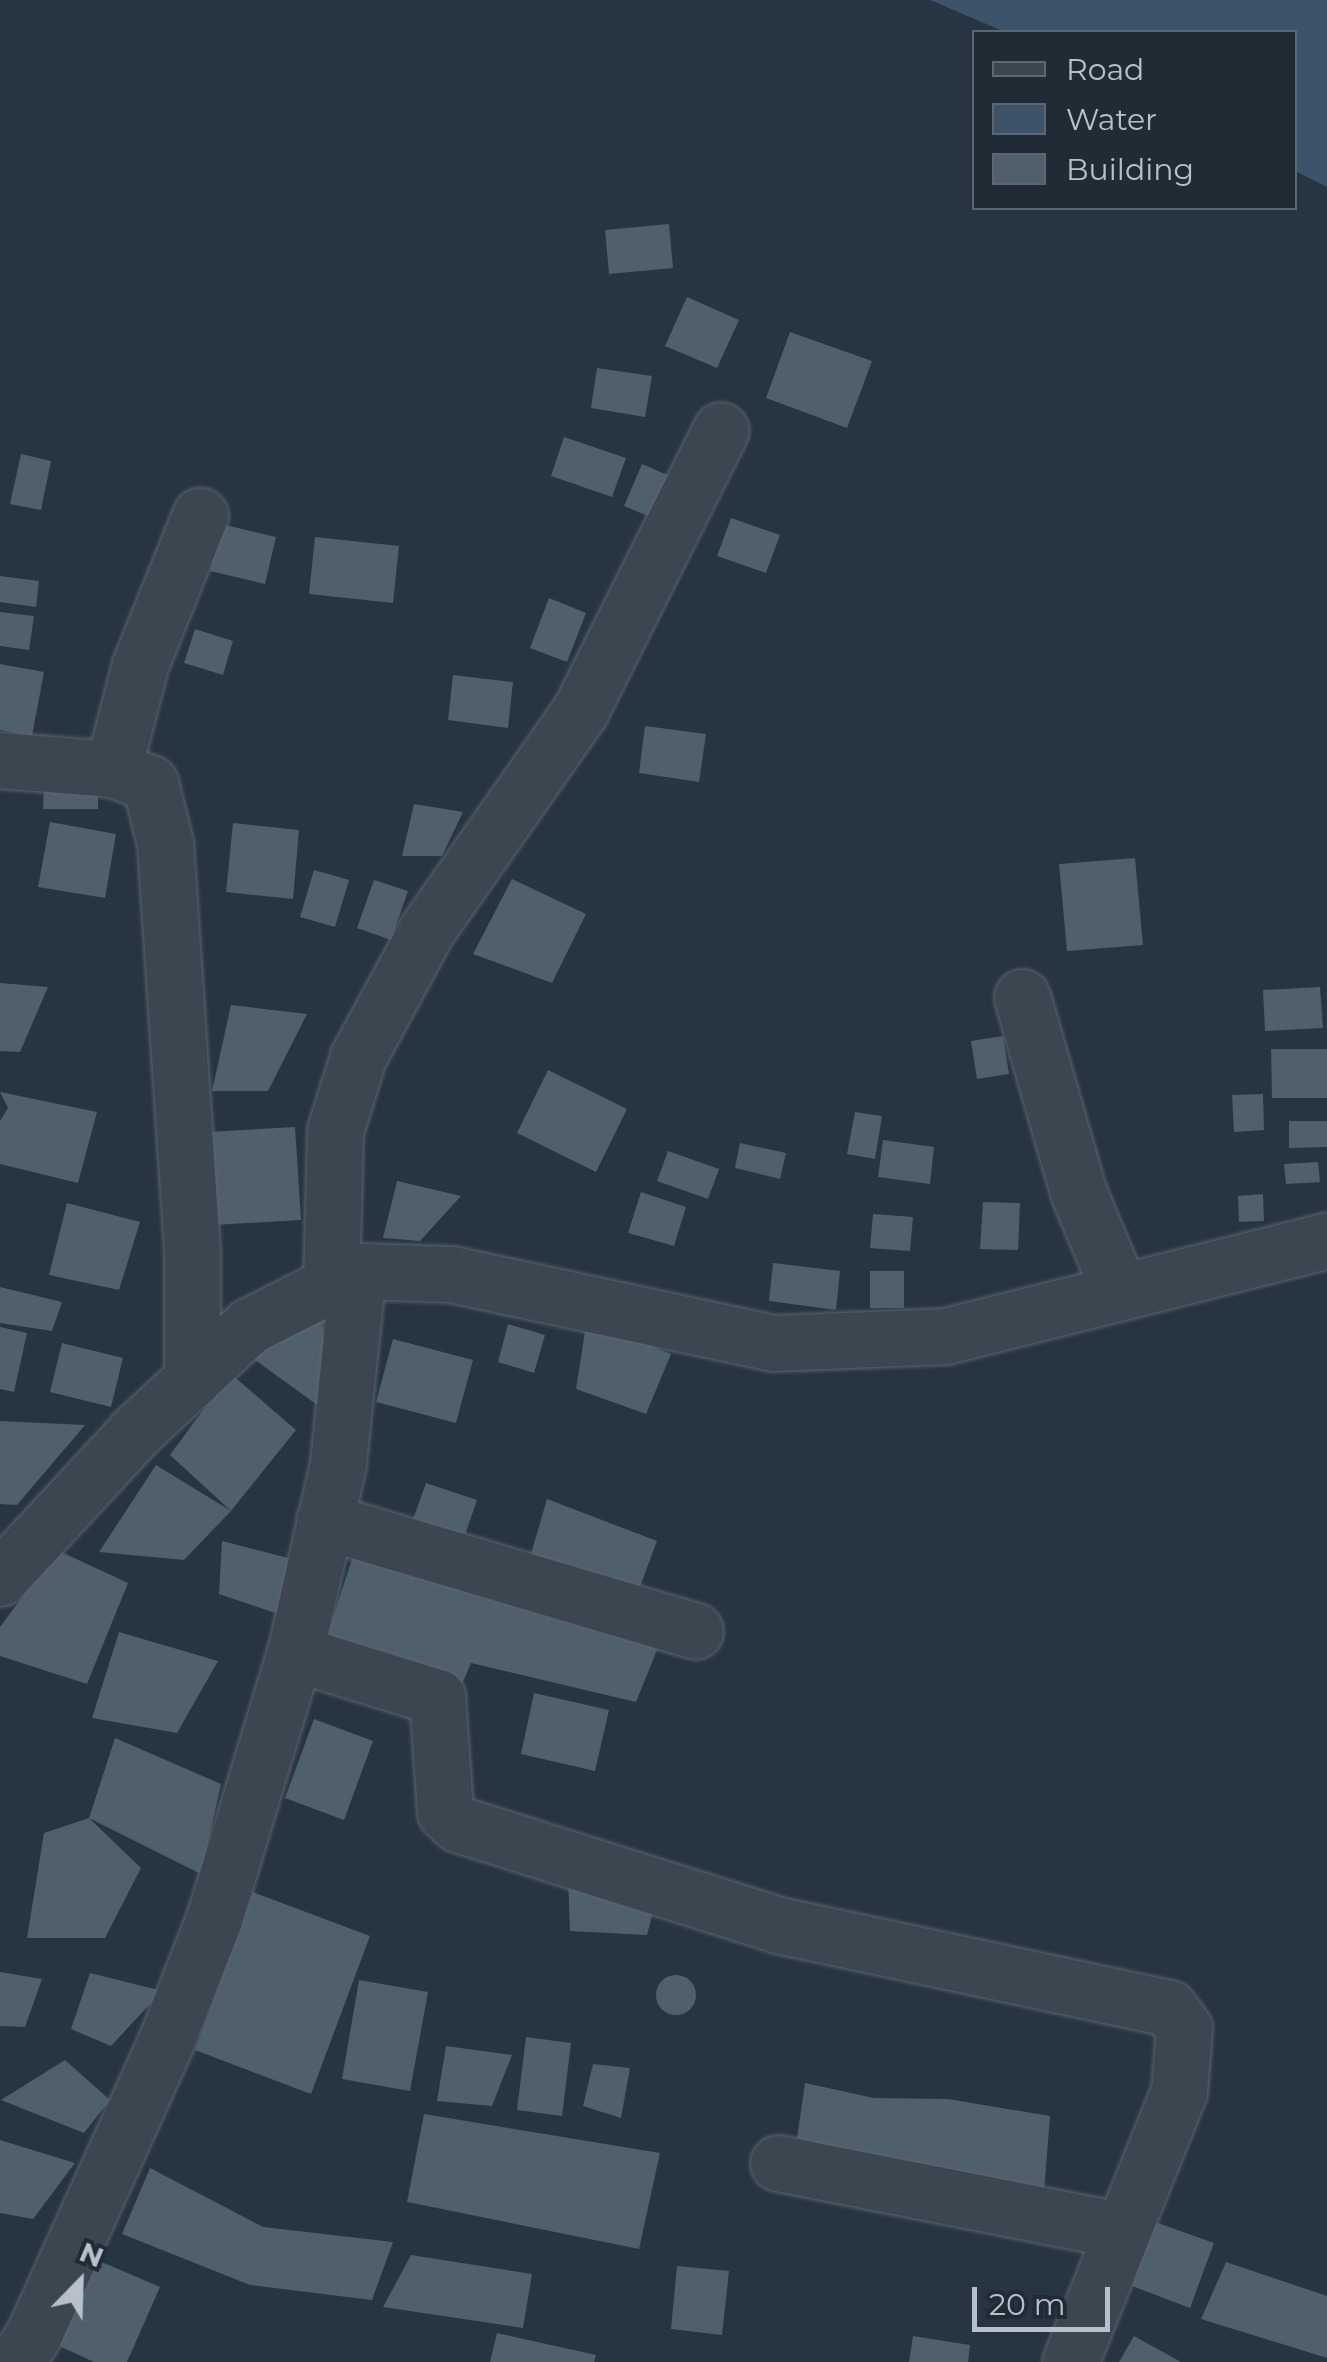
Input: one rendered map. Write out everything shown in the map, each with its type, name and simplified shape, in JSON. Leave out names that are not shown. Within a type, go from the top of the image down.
[{"type":"street","points":[[16,2362],[34,2334],[193,1972],[295,1653],[338,1462],[344,1278],[335,1131],[358,1056],[426,931],[580,711],[721,430]]},
{"type":"street","points":[[113,769],[140,665],[200,516]]},
{"type":"street","points":[[0,760],[113,769],[150,782],[165,843],[192,1252],[192,1380]]},
{"type":"street","points":[[1022,997],[1079,1194],[1120,1292]]},
{"type":"street","points":[[7,1563],[249,1326],[344,1278],[450,1274],[774,1342],[946,1336],[1327,1240]]},
{"type":"street","points":[[324,1521],[695,1631]]},
{"type":"street","points":[[295,1653],[437,1697],[445,1812],[458,1824],[778,1925],[1169,2008],[1184,2028],[1179,2091],[1070,2362]]},
{"type":"street","points":[[778,2163],[1120,2230]]},
{"type":"water","points":[[930,0],[1327,0],[1327,187],[1297,172],[1297,30],[1000,30]]},
{"type":"building","points":[[669,224],[673,268],[609,274],[605,230]]},
{"type":"building","points":[[687,297],[739,320],[717,368],[665,346]]},
{"type":"building","points":[[790,332],[872,361],[847,428],[766,398]]},
{"type":"building","points":[[597,368],[652,376],[645,417],[591,408]]},
{"type":"building","points":[[564,437],[626,458],[612,497],[551,476]]},
{"type":"building","points":[[21,454],[51,461],[41,510],[10,504]]},
{"type":"building","points":[[642,464],[679,480],[662,522],[624,506]]},
{"type":"building","points":[[731,518],[780,535],[766,573],[717,556]]},
{"type":"building","points":[[221,524],[276,537],[265,584],[210,571]]},
{"type":"building","points":[[315,537],[399,546],[393,603],[309,594]]},
{"type":"building","points":[[0,576],[39,581],[36,607],[0,602]]},
{"type":"building","points":[[549,598],[586,613],[567,662],[530,648]]},
{"type":"building","points":[[0,612],[34,616],[29,650],[0,646]]},
{"type":"building","points":[[195,629],[233,641],[223,675],[184,663]]},
{"type":"building","points":[[0,664],[44,672],[32,736],[0,730]]},
{"type":"building","points":[[453,675],[513,682],[508,728],[448,720]]},
{"type":"building","points":[[645,726],[706,734],[699,782],[639,773]]},
{"type":"building","points":[[44,786],[98,786],[98,809],[43,809]]},
{"type":"building","points":[[414,804],[463,812],[442,856],[402,856]]},
{"type":"building","points":[[50,822],[116,834],[105,898],[38,887]]},
{"type":"building","points":[[233,823],[299,830],[293,899],[226,892]]},
{"type":"building","points":[[1135,858],[1143,945],[1067,951],[1059,864]]},
{"type":"building","points":[[314,870],[349,880],[335,927],[300,917]]},
{"type":"building","points":[[512,879],[586,914],[552,983],[473,954]]},
{"type":"building","points":[[374,880],[408,891],[391,940],[357,928]]},
{"type":"building","points":[[0,983],[48,987],[20,1052],[0,1051]]},
{"type":"building","points":[[1320,987],[1323,1028],[1265,1031],[1263,990]]},
{"type":"building","points":[[231,1005],[307,1014],[268,1091],[212,1091]]},
{"type":"building","points":[[1003,1036],[1009,1074],[977,1079],[971,1041]]},
{"type":"building","points":[[1271,1049],[1327,1049],[1327,1098],[1272,1098]]},
{"type":"building","points":[[548,1070],[627,1109],[596,1172],[517,1133]]},
{"type":"building","points":[[0,1092],[97,1112],[78,1183],[0,1164],[0,1121],[8,1108]]},
{"type":"building","points":[[1263,1094],[1264,1130],[1234,1132],[1232,1095]]},
{"type":"building","points":[[855,1112],[882,1116],[875,1159],[847,1154]]},
{"type":"building","points":[[1289,1121],[1327,1121],[1327,1147],[1289,1148]]},
{"type":"building","points":[[295,1127],[301,1220],[214,1225],[208,1132]]},
{"type":"building","points":[[883,1140],[934,1147],[930,1184],[878,1177]]},
{"type":"building","points":[[740,1143],[786,1153],[780,1179],[735,1168]]},
{"type":"building","points":[[668,1151],[719,1169],[708,1199],[657,1181]]},
{"type":"building","points":[[1318,1162],[1320,1182],[1286,1184],[1284,1164]]},
{"type":"building","points":[[397,1181],[461,1196],[420,1241],[383,1238]]},
{"type":"building","points":[[641,1192],[686,1207],[674,1246],[628,1233]]},
{"type":"building","points":[[1263,1194],[1264,1221],[1239,1222],[1238,1196]]},
{"type":"building","points":[[983,1202],[1020,1203],[1018,1250],[980,1249]]},
{"type":"building","points":[[67,1203],[140,1222],[119,1290],[49,1275]]},
{"type":"building","points":[[873,1214],[913,1217],[910,1251],[870,1248]]},
{"type":"building","points":[[773,1263],[840,1271],[836,1310],[769,1301]]},
{"type":"building","points":[[870,1271],[904,1271],[904,1308],[870,1308]]},
{"type":"building","points":[[0,1287],[62,1302],[52,1331],[0,1323]]},
{"type":"building","points":[[322,1310],[327,1412],[251,1357]]},
{"type":"building","points":[[587,1319],[671,1354],[646,1414],[576,1389]]},
{"type":"building","points":[[508,1324],[545,1335],[534,1373],[498,1362]]},
{"type":"building","points":[[0,1327],[27,1333],[14,1392],[0,1389]]},
{"type":"building","points":[[393,1339],[473,1360],[456,1423],[376,1402]]},
{"type":"building","points":[[62,1343],[123,1358],[111,1407],[50,1392]]},
{"type":"building","points":[[230,1373],[296,1430],[231,1511],[170,1455]]},
{"type":"building","points":[[0,1421],[85,1425],[17,1505],[0,1504]]},
{"type":"building","points":[[156,1465],[231,1511],[184,1560],[99,1552]]},
{"type":"building","points":[[426,1483],[477,1500],[463,1541],[412,1522]]},
{"type":"building","points":[[547,1499],[657,1541],[635,1600],[530,1557]]},
{"type":"building","points":[[222,1541],[304,1562],[302,1622],[219,1594]]},
{"type":"building","points":[[57,1550],[128,1583],[87,1684],[0,1656],[0,1627]]},
{"type":"building","points":[[354,1553],[661,1640],[636,1702],[471,1663],[462,1684],[323,1648]]},
{"type":"building","points":[[119,1632],[218,1661],[177,1733],[92,1718]]},
{"type":"building","points":[[534,1693],[609,1710],[595,1771],[521,1754]]},
{"type":"building","points":[[314,1719],[373,1741],[344,1820],[285,1798]]},
{"type":"building","points":[[115,1738],[221,1784],[201,1874],[89,1818]]},
{"type":"building","points":[[89,1818],[141,1868],[105,1938],[27,1938],[44,1833]]},
{"type":"building","points":[[568,1877],[659,1888],[647,1935],[570,1931]]},
{"type":"building","points":[[253,1892],[370,1936],[311,2094],[195,2050]]},
{"type":"building","points":[[0,1972],[42,1979],[25,2027],[0,2026]]},
{"type":"building","points":[[90,1973],[162,1991],[111,2046],[71,2029]]},
{"type":"building","points":[[676,1975],[690,1981],[696,1995],[690,2009],[676,2015],[662,2009],[656,1995],[662,1981]]},
{"type":"building","points":[[359,1980],[428,1992],[410,2091],[342,2079]]},
{"type":"building","points":[[526,2037],[571,2043],[562,2116],[517,2110]]},
{"type":"building","points":[[446,2046],[512,2055],[492,2106],[437,2101]]},
{"type":"building","points":[[65,2060],[110,2100],[84,2133],[1,2100]]},
{"type":"building","points":[[593,2064],[630,2068],[621,2118],[583,2106]]},
{"type":"building","points":[[805,2083],[874,2098],[948,2099],[1050,2116],[1043,2205],[797,2138]]},
{"type":"building","points":[[424,2114],[660,2153],[639,2249],[407,2202]]},
{"type":"building","points":[[0,2140],[75,2163],[33,2219],[0,2213]]},
{"type":"building","points":[[150,2168],[263,2227],[393,2242],[372,2300],[250,2285],[122,2234]]},
{"type":"building","points":[[1155,2222],[1214,2243],[1190,2308],[1132,2286]]},
{"type":"building","points":[[411,2255],[532,2274],[523,2328],[383,2307]]},
{"type":"building","points":[[97,2260],[160,2287],[127,2362],[94,2362],[59,2346]]},
{"type":"building","points":[[1226,2262],[1327,2296],[1327,2358],[1201,2319]]},
{"type":"building","points":[[677,2266],[729,2271],[722,2335],[671,2329]]},
{"type":"building","points":[[497,2333],[596,2355],[594,2362],[490,2362]]},
{"type":"building","points":[[913,2336],[970,2345],[968,2362],[909,2362]]},
{"type":"building","points":[[1134,2336],[1181,2362],[1119,2362]]}]
